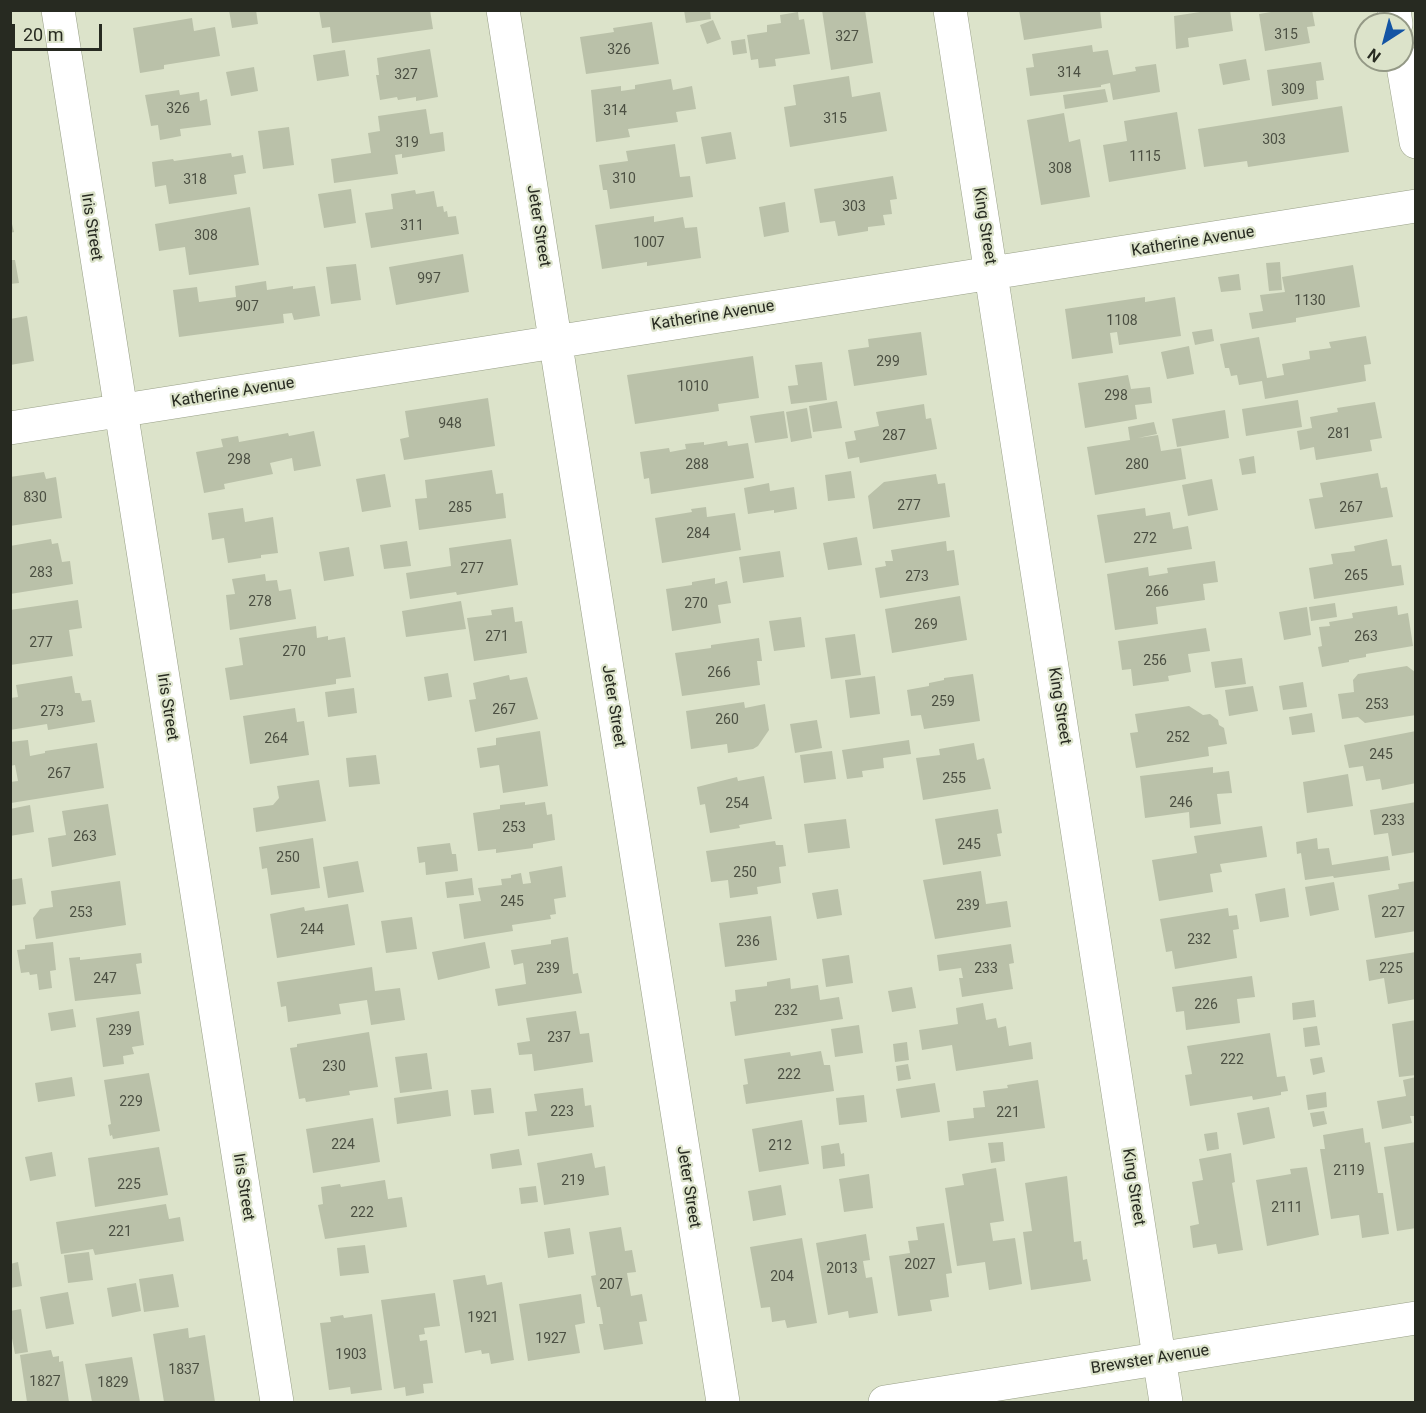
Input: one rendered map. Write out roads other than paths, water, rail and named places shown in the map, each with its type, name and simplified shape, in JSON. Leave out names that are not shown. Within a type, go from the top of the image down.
[{"type":"street","name":"Iris Street","points":[[58,10],[277,1402]]},
{"type":"street","name":"Jeter Street","points":[[503,10],[723,1402]]},
{"type":"street","name":"King Street","points":[[950,10],[1166,1402]]},
{"type":"street","points":[[1404,72],[1416,142]]},
{"type":"street","name":"Katherine Avenue","points":[[10,428],[556,340],[1416,207]]},
{"type":"street","name":"Brewster Avenue","points":[[885,1402],[1416,1318]]}]
